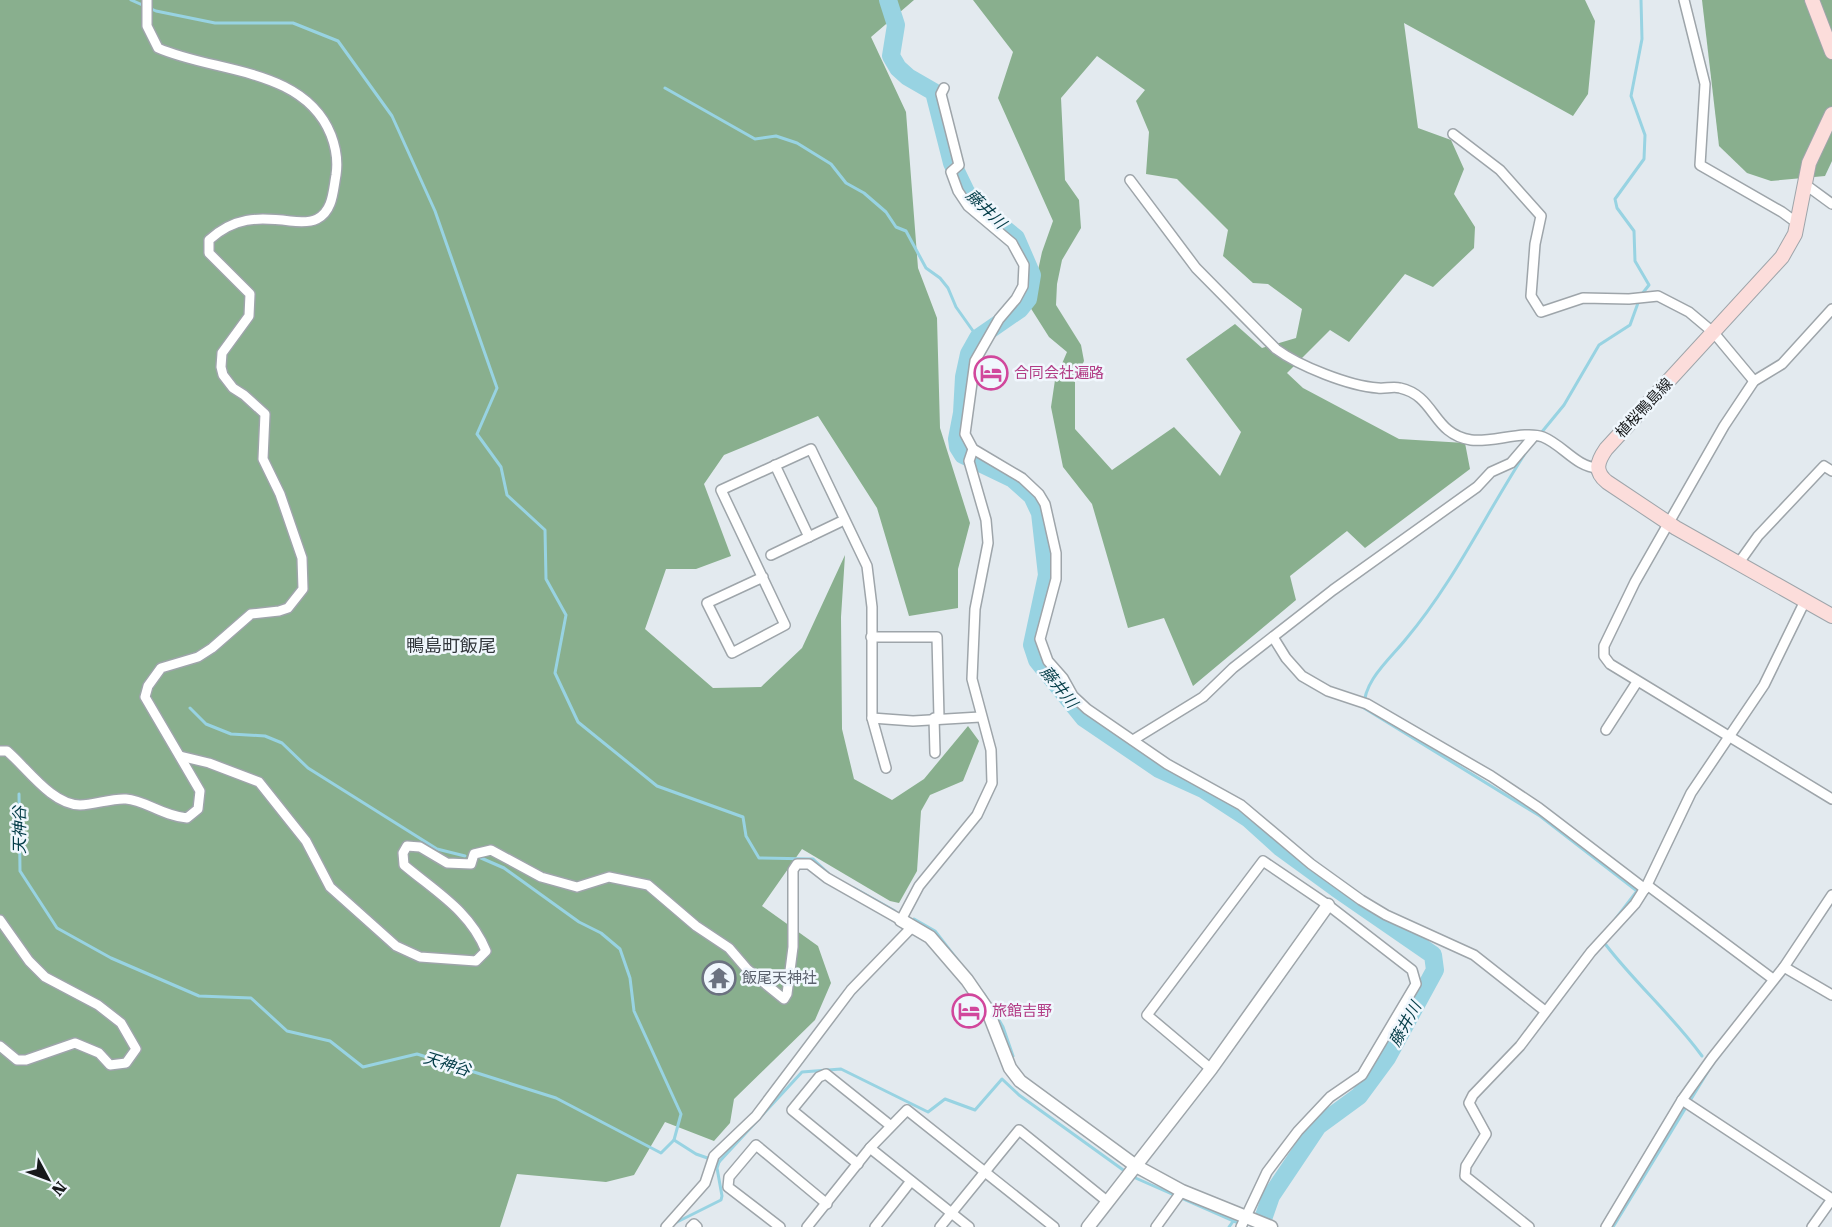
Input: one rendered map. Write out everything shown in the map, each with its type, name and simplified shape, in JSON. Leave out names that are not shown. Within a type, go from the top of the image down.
[{"type":"main road","points":[[1812,0],[1832,52]]},
{"type":"main road","name":"植桜鴨島線","points":[[1598,468],[1606,449],[1782,257],[1795,234],[1809,163],[1832,114]]},
{"type":"main road","points":[[1598,468],[1599,476],[1668,523],[1804,603],[1832,616]]},
{"type":"street","points":[[0,751],[7,751],[29,770],[44,789],[60,801],[78,805],[124,799],[140,802],[172,817],[187,818],[198,809],[200,791],[145,697],[154,675],[161,668],[198,657],[212,648],[251,614],[288,608],[303,589],[305,575],[302,558],[280,494],[264,459],[265,414],[244,394],[233,388],[223,375],[222,353],[249,316],[250,294],[209,254],[209,240],[223,227],[240,221],[257,219],[302,222],[317,219],[330,207],[338,164],[328,127],[303,98],[275,82],[243,71],[182,58],[158,48],[152,40],[146,17],[147,0]]},
{"type":"street","points":[[1684,0],[1705,84],[1700,165],[1797,223]]},
{"type":"street","points":[[901,920],[919,886],[977,815],[992,783],[992,762],[972,679],[975,609],[988,543],[986,520],[965,434],[971,404],[972,370],[975,361],[999,320],[1023,286],[1024,265],[1012,243],[968,206],[951,176],[955,167],[941,94],[944,88]]},
{"type":"street","points":[[1453,134],[1500,170],[1541,216],[1535,244],[1531,296],[1541,312],[1582,298],[1629,299],[1658,296],[1689,312],[1714,333],[1755,381]]},
{"type":"street","points":[[1130,180],[1196,268],[1268,341],[1290,359],[1365,386],[1400,388],[1428,404],[1447,432],[1457,436],[1472,440],[1537,436],[1587,467],[1598,468]]},
{"type":"street","points":[[1806,185],[1832,204]]},
{"type":"street","points":[[1832,309],[1782,364],[1755,381],[1709,450],[1635,582],[1604,646],[1604,656],[1610,664],[1832,799]]},
{"type":"street","points":[[1133,740],[1203,697],[1233,668],[1273,637],[1477,487],[1491,472],[1511,463],[1537,436]]},
{"type":"street","points":[[763,577],[707,603],[732,653],[785,625],[763,577],[721,490],[811,449],[867,566],[872,607],[872,718],[886,768]]},
{"type":"street","points":[[971,455],[1031,485],[1045,504],[1056,553],[1056,579],[1040,639],[1042,650],[1073,696],[1087,709],[1167,764],[1241,805],[1311,864],[1361,900],[1386,915],[1474,955],[1545,1011]]},
{"type":"street","points":[[774,465],[809,537]]},
{"type":"street","points":[[1738,564],[1758,536],[1824,466],[1832,471]]},
{"type":"street","points":[[771,555],[840,522]]},
{"type":"street","points":[[1530,1227],[1465,1176],[1466,1166],[1486,1134],[1469,1103],[1473,1095],[1520,1046],[1591,952],[1609,935],[1646,887],[1691,793],[1764,685],[1804,603]]},
{"type":"street","points":[[871,637],[937,637],[935,753]]},
{"type":"street","points":[[1273,637],[1286,658],[1302,676],[1328,691],[1364,703],[1529,802],[1773,979]]},
{"type":"street","points":[[1606,730],[1637,682]]},
{"type":"street","points":[[872,718],[913,721],[980,717]]},
{"type":"street","points":[[180,756],[208,763],[259,782],[306,841],[330,887],[396,946],[420,957],[476,961],[486,951],[479,934],[455,904],[404,865],[403,853],[406,846],[420,847],[447,863],[471,864],[474,854],[491,850],[541,877],[577,887],[609,878],[648,885],[696,926],[729,948],[747,969],[783,999],[787,994],[794,947],[793,870],[797,864],[809,864],[827,878],[930,937],[967,980],[987,1009],[1010,1068],[1020,1081],[1136,1166],[1244,1222],[1271,1227]]},
{"type":"street","points":[[1211,1069],[1147,1015],[1263,861],[1328,905],[1412,970],[1416,984],[1362,1075],[1330,1098],[1298,1131],[1267,1172],[1244,1222]]},
{"type":"street","points":[[1606,1227],[1685,1102],[1784,967],[1832,895]]},
{"type":"street","points":[[1088,1227],[1211,1069],[1328,905]]},
{"type":"street","points":[[0,920],[29,962],[45,977],[98,1005],[121,1023],[136,1049],[126,1063],[110,1065],[99,1053],[75,1043],[26,1060],[17,1060],[0,1046]]},
{"type":"street","points":[[666,1227],[705,1183],[712,1159],[756,1116],[802,1059],[851,990],[913,927]]},
{"type":"street","points":[[1784,967],[1832,995]]},
{"type":"street","points":[[858,1164],[792,1110],[819,1077],[826,1074],[891,1126]]},
{"type":"street","points":[[1685,1102],[1832,1199],[1812,1227]]},
{"type":"street","points":[[807,1227],[870,1149],[907,1110],[1054,1227]]},
{"type":"street","points":[[940,1227],[1019,1130],[1108,1202]]},
{"type":"street","points":[[780,1227],[728,1187],[729,1177],[756,1145],[827,1204]]},
{"type":"street","points":[[870,1149],[969,1227]]},
{"type":"street","points":[[875,1227],[911,1181]]},
{"type":"street","points":[[1156,1227],[1182,1191]]},
{"type":"street","points":[[691,1227],[694,1224],[697,1227]]},
{"type":"green space","points":[[0,0],[914,0],[871,37],[906,112],[918,268],[937,318],[940,428],[970,523],[958,569],[958,608],[909,616],[877,508],[818,416],[724,455],[704,484],[731,556],[696,569],[666,569],[645,629],[713,688],[761,687],[802,648],[845,555],[841,617],[842,729],[854,779],[892,800],[924,779],[968,726],[979,741],[963,781],[930,795],[921,811],[917,871],[899,903],[890,901],[802,849],[762,906],[818,946],[831,983],[815,1020],[734,1099],[730,1123],[714,1141],[665,1122],[634,1175],[606,1182],[517,1174],[500,1227],[0,1227]]},
{"type":"green space","points":[[973,0],[1585,0],[1595,21],[1588,94],[1573,116],[1404,23],[1418,128],[1451,140],[1464,169],[1454,194],[1475,227],[1474,248],[1433,287],[1405,274],[1349,342],[1330,330],[1287,373],[1303,388],[1399,439],[1465,443],[1470,469],[1365,548],[1347,531],[1290,576],[1296,600],[1193,686],[1164,618],[1128,628],[1092,504],[1063,467],[1051,407],[1055,380],[1067,352],[1049,337],[1030,307],[1042,252],[1053,221],[998,98],[1013,52]],"holes":[[[1097,56],[1145,90],[1136,101],[1149,132],[1146,174],[1177,179],[1228,230],[1223,256],[1253,283],[1268,284],[1302,309],[1296,338],[1262,348],[1235,324],[1186,359],[1241,432],[1220,476],[1174,427],[1112,470],[1075,429],[1075,381],[1084,361],[1081,345],[1056,305],[1062,260],[1081,228],[1079,200],[1065,180],[1061,98]]]},
{"type":"green space","points":[[1702,0],[1832,0],[1832,161],[1825,176],[1771,181],[1747,173],[1719,146]]},
{"type":"waterway","points":[[131,0],[156,11],[215,23],[293,23],[338,41],[392,116],[435,211],[497,388],[477,434],[501,467],[507,495],[545,530],[546,579],[566,615],[555,673],[578,722],[657,786],[743,817],[746,836],[759,858],[813,859],[828,873]]},
{"type":"waterway","name":"藤井川","points":[[888,0],[896,25],[891,56],[898,68],[908,77],[934,92],[952,163],[966,192],[979,208],[1016,238],[1032,275],[1028,299],[1020,309],[978,338],[969,354],[957,439],[958,447],[963,455],[1013,479],[1032,496],[1040,513],[1047,575],[1032,645],[1037,660],[1084,718],[1159,769],[1203,789],[1249,819],[1281,848],[1433,955],[1435,970],[1387,1058],[1359,1096],[1318,1126],[1271,1196],[1263,1219]]},
{"type":"waterway","points":[[1641,0],[1642,39],[1631,96],[1645,135],[1644,159],[1615,199],[1617,208],[1634,231],[1635,261],[1649,285],[1642,294]]},
{"type":"waterway","points":[[665,88],[755,139],[776,136],[797,143],[831,164],[846,183],[864,193],[886,212],[896,227],[906,231],[926,268],[940,278],[948,288],[956,307],[978,338]]},
{"type":"waterway","points":[[1541,433],[1564,405],[1599,345],[1630,325],[1638,303]]},
{"type":"waterway","points":[[1526,452],[1439,595],[1373,680],[1365,698],[1364,708],[1540,816],[1637,891],[1614,921]]},
{"type":"waterway","points":[[190,708],[206,724],[231,734],[265,736],[282,743],[308,768],[437,849],[465,856]]},
{"type":"waterway","name":"天神谷","points":[[19,794],[20,871],[57,928],[111,958],[199,996],[251,998],[287,1031],[330,1041],[363,1067],[417,1054],[556,1098],[661,1153],[674,1140],[696,1154],[719,1162],[717,1168],[721,1200],[673,1224]]},
{"type":"waterway","points":[[481,858],[504,868],[579,922],[601,933],[620,949],[630,978],[634,1011],[681,1114],[674,1140]]},
{"type":"waterway","points":[[854,888],[895,911]]},
{"type":"waterway","points":[[914,919],[935,931],[959,962]]},
{"type":"waterway","points":[[1606,945],[1702,1056]]},
{"type":"waterway","points":[[984,994],[1003,1027],[1013,1056]]},
{"type":"waterway","points":[[1613,1227],[1710,1068]]},
{"type":"waterway","points":[[719,1162],[802,1072],[841,1069],[928,1112],[945,1099],[975,1110],[1002,1079],[1019,1095],[1126,1172]]},
{"type":"waterway","points":[[1131,1176],[1240,1224]]},
{"type":"waterway","points":[[1229,1227],[1234,1220]]},
{"type":"place","name":"合同会社遍路","points":[[991,373]]},
{"type":"place","name":"飯尾天神社","points":[[719,978]]},
{"type":"place","name":"旅館吉野","points":[[969,1011]]},
{"type":"district","name":"鴨島町飯尾","points":[[451,645]]}]
